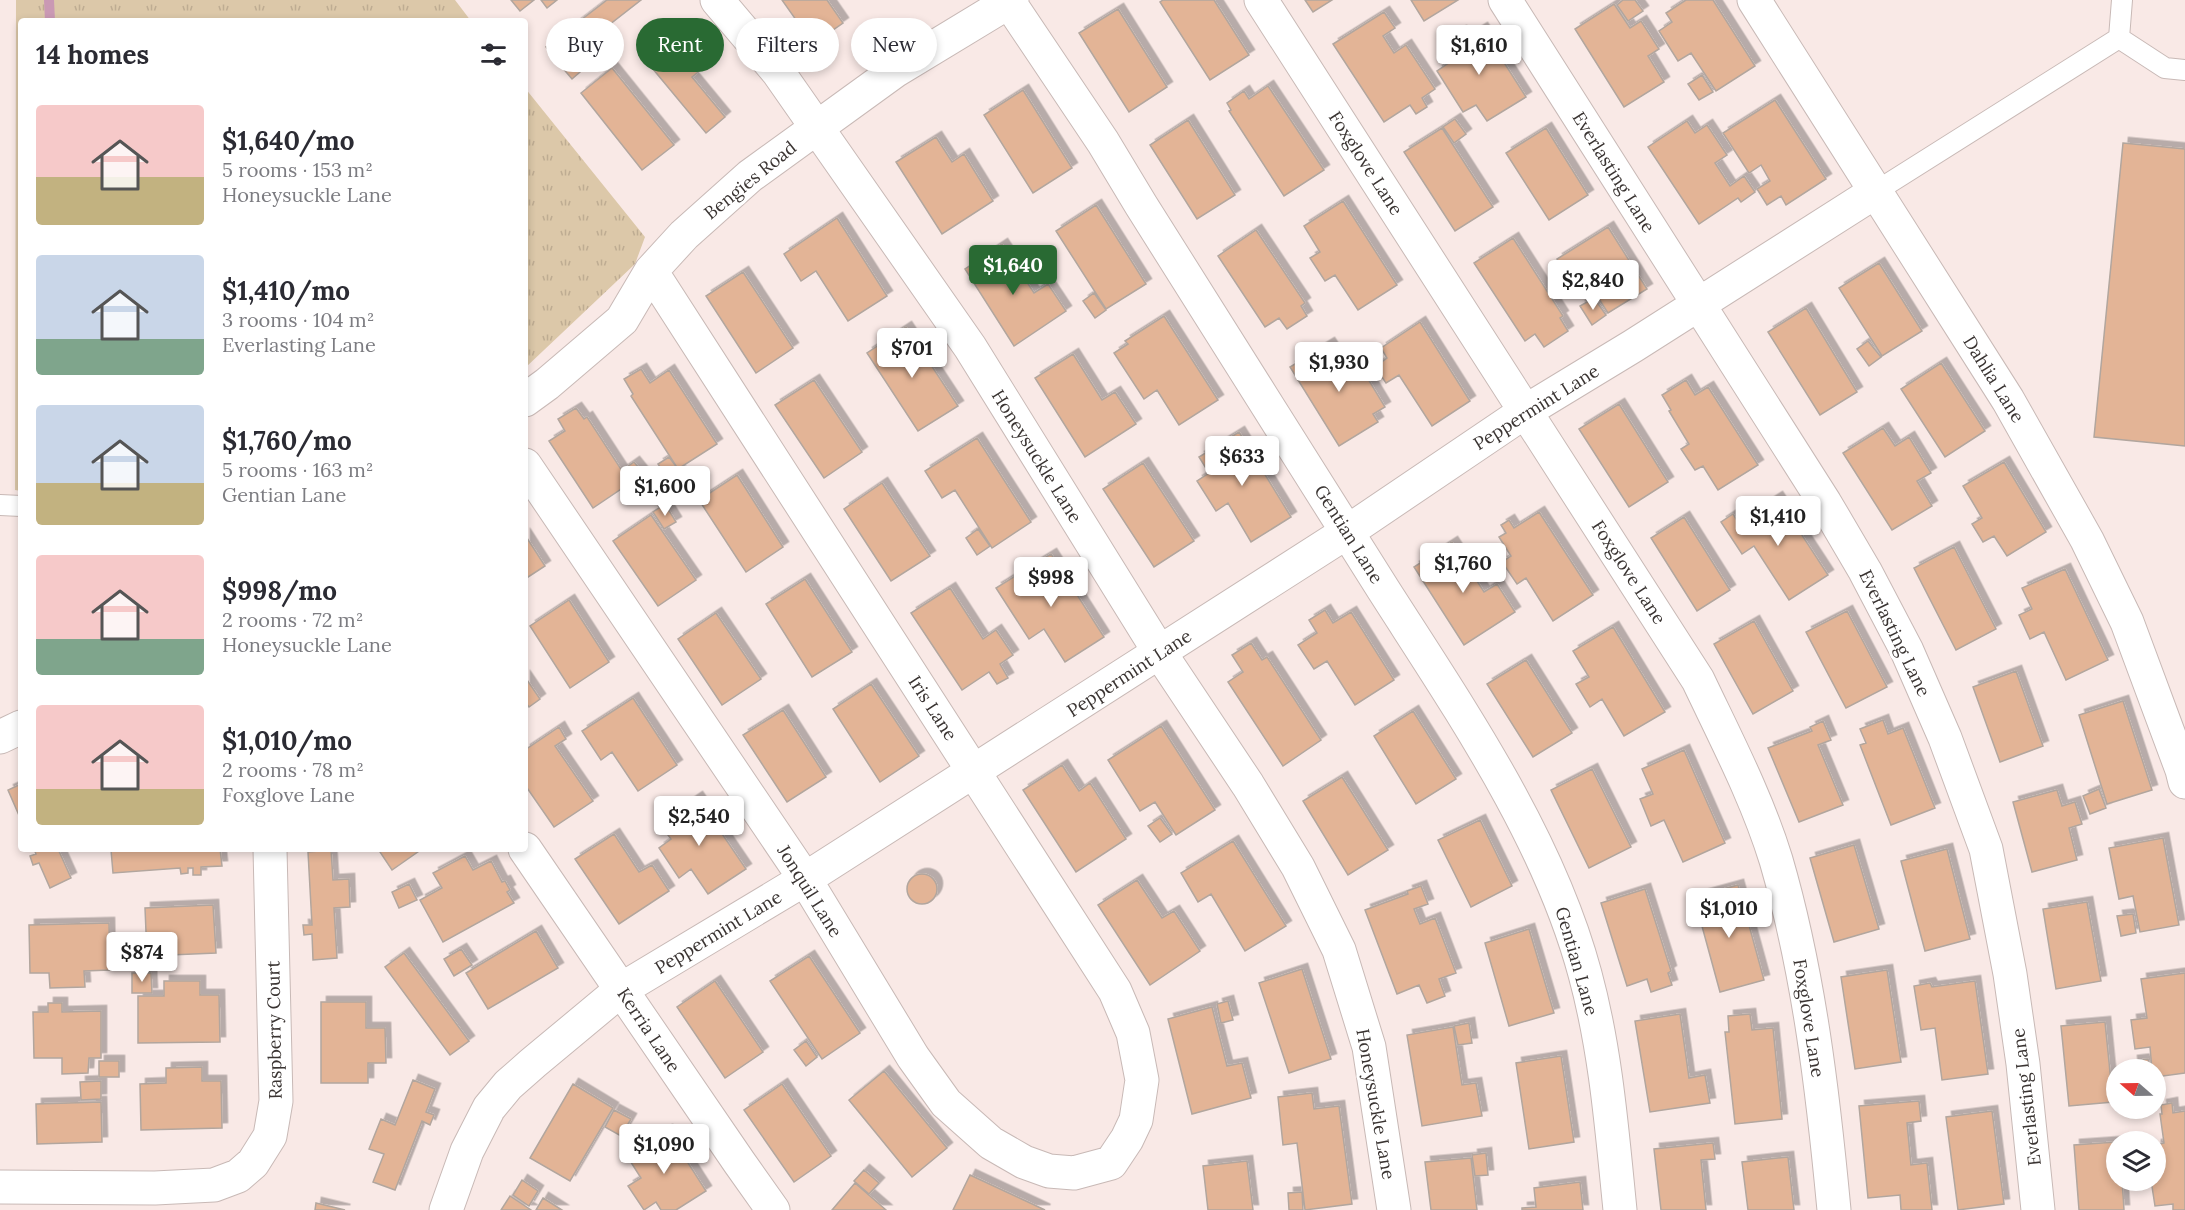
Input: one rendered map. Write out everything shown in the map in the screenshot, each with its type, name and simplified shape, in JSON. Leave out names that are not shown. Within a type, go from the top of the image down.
[{"type":"street","name":"Honeysuckle Lane","points":[[717,0],[778,72],[970,347],[1160,653],[1248,785],[1298,867],[1339,950],[1369,1047],[1394,1210]]},
{"type":"street","name":"Foxglove Lane","points":[[1261,0],[1698,680],[1755,803],[1775,859],[1798,951],[1814,1035],[1834,1210]]},
{"type":"street","name":"Everlasting Lane","points":[[1505,0],[1825,503],[1865,570],[1907,651],[1945,738],[1986,849],[2010,974],[2023,1064],[2038,1210]]},
{"type":"street","name":"Dahlia Lane","points":[[1754,0],[2008,400],[2087,540],[2127,622],[2185,782]]},
{"type":"street","name":"Bengies Road","points":[[528,398],[622,320],[651,271],[684,235],[750,176],[896,71],[1011,1]]},
{"type":"street","name":"Gentian Lane","points":[[1011,1],[1103,142],[1482,747],[1508,794],[1559,897],[1585,975],[1610,1108],[1620,1210]]},
{"type":"street","name":"Peppermint Lane","points":[[446,1210],[466,1150],[489,1108],[508,1085],[622,989],[805,879],[974,772],[1347,532],[1526,411],[1633,346],[1875,192]]},
{"type":"street","name":"Iris Lane","points":[[651,271],[1115,991],[1133,1033],[1142,1080],[1136,1120],[1128,1139],[1111,1163]]},
{"type":"street","name":"Jonquil Lane","points":[[528,469],[805,879],[913,1057],[946,1103],[991,1143],[1024,1162],[1049,1171],[1074,1173],[1111,1163]]},
{"type":"street","points":[[0,737],[18,728]]},
{"type":"street","name":"Raspberry Court","points":[[0,1187],[155,1188],[214,1185],[238,1176],[253,1163],[270,1136],[276,1101],[270,852]]},
{"type":"street","name":"Kerria Lane","points":[[527,852],[773,1210]]},
{"type":"lane","points":[[2119,38],[2122,0]]},
{"type":"lane","points":[[1875,192],[2119,38]]},
{"type":"lane","points":[[2119,38],[2165,68],[2185,70]]},
{"type":"lane","points":[[0,505],[18,506]]},
{"type":"green space","points":[[16,0],[455,0],[469,18],[18,18],[18,490],[15,490]]},
{"type":"green space","points":[[528,92],[645,237],[635,264],[528,365]]},
{"type":"building","points":[[511,0],[534,0],[520,11]]},
{"type":"building","points":[[541,0],[557,0],[547,8]]},
{"type":"building","points":[[607,0],[641,0],[618,18],[584,18]]},
{"type":"building","points":[[782,0],[827,0],[843,23],[839,26],[839,18],[795,18]]},
{"type":"building","points":[[1163,0],[1214,0],[1249,55],[1210,80],[1160,2]]},
{"type":"building","points":[[1305,0],[1332,0],[1313,12]]},
{"type":"building","points":[[1411,0],[1458,0],[1424,21]]},
{"type":"building","points":[[1623,0],[1635,0],[1643,11],[1628,21],[1617,5]]},
{"type":"building","points":[[1686,0],[1713,0],[1755,66],[1716,91],[1691,53],[1678,61],[1659,31],[1672,22],[1666,13]]},
{"type":"building","points":[[1614,4],[1630,28],[1641,21],[1659,49],[1648,56],[1664,82],[1624,107],[1575,29]]},
{"type":"building","points":[[1118,9],[1167,87],[1129,112],[1079,33]]},
{"type":"building","points":[[1384,12],[1395,28],[1383,36],[1394,53],[1406,45],[1435,89],[1422,98],[1427,107],[1416,114],[1410,105],[1384,122],[1333,44]]},
{"type":"building","points":[[1482,28],[1526,97],[1487,121],[1476,105],[1463,112],[1437,71],[1450,62],[1443,52],[1455,45],[1450,38],[1461,31],[1466,38]]},
{"type":"building","points":[[566,72],[580,72],[572,79]]},
{"type":"building","points":[[607,72],[615,72],[674,145],[642,170],[581,93]]},
{"type":"building","points":[[655,72],[698,72],[692,77],[725,117],[706,133]]},
{"type":"building","points":[[1702,75],[1713,92],[1699,100],[1688,84]]},
{"type":"building","points":[[1268,86],[1324,170],[1284,196],[1229,111],[1231,110],[1227,103],[1244,91],[1249,99]]},
{"type":"building","points":[[1023,90],[1072,168],[1033,193],[984,115]]},
{"type":"building","points":[[1775,100],[1826,179],[1786,205],[1781,196],[1767,205],[1757,189],[1770,181],[1761,165],[1749,173],[1723,133]]},
{"type":"building","points":[[1455,119],[1466,134],[1454,143],[1443,127]]},
{"type":"building","points":[[1188,120],[1235,195],[1197,219],[1150,145]]},
{"type":"building","points":[[1687,121],[1695,133],[1707,125],[1727,155],[1715,163],[1730,186],[1744,176],[1755,192],[1741,202],[1738,198],[1699,224],[1648,147]]},
{"type":"building","points":[[1442,128],[1493,207],[1455,231],[1404,152]]},
{"type":"building","points":[[1546,128],[1588,195],[1549,220],[1506,153]]},
{"type":"building","points":[[936,137],[952,162],[964,154],[993,201],[942,234],[896,162]]},
{"type":"building","points":[[2123,143],[2185,149],[2185,446],[2094,437]]},
{"type":"building","points":[[1343,201],[1397,285],[1358,310],[1335,275],[1325,281],[1310,258],[1320,252],[1304,226]]},
{"type":"building","points":[[1096,205],[1146,284],[1106,309],[1056,231]]},
{"type":"building","points":[[837,218],[887,296],[848,321],[816,271],[801,281],[784,254]]},
{"type":"building","points":[[1608,227],[1647,289],[1608,313],[1590,285],[1578,292],[1557,259]]},
{"type":"building","points":[[1256,230],[1305,303],[1301,306],[1307,316],[1287,329],[1279,318],[1265,327],[1218,256]]},
{"type":"building","points":[[1513,238],[1563,316],[1560,318],[1568,331],[1544,347],[1535,334],[1525,341],[1474,263]]},
{"type":"building","points":[[1002,244],[1034,293],[1048,284],[1066,311],[1014,346],[965,269]]},
{"type":"building","points":[[1879,263],[1922,331],[1882,356],[1839,288]]},
{"type":"building","points":[[743,272],[793,348],[756,373],[706,296]]},
{"type":"building","points":[[1094,293],[1106,310],[1095,318],[1083,301]]},
{"type":"building","points":[[1594,298],[1606,315],[1592,325],[1580,306]]},
{"type":"building","points":[[1806,308],[1857,392],[1820,415],[1768,332]]},
{"type":"building","points":[[1164,316],[1218,400],[1179,425],[1157,390],[1144,399],[1114,353],[1128,344],[1125,341]]},
{"type":"building","points":[[1420,322],[1470,401],[1432,426],[1399,375],[1386,383],[1375,367],[1387,358],[1381,348]]},
{"type":"building","points":[[906,327],[958,406],[918,431],[867,353]]},
{"type":"building","points":[[1868,341],[1881,357],[1869,366],[1857,349]]},
{"type":"building","points":[[1329,343],[1344,366],[1356,359],[1385,407],[1373,414],[1378,422],[1339,446],[1290,367]]},
{"type":"building","points":[[1073,354],[1102,400],[1115,392],[1136,424],[1085,457],[1035,378]]},
{"type":"building","points":[[1941,363],[1985,431],[1945,457],[1901,389]]},
{"type":"building","points":[[641,369],[650,383],[669,370],[717,444],[678,469],[631,396],[633,394],[624,379]]},
{"type":"building","points":[[814,380],[862,452],[824,478],[775,405]]},
{"type":"building","points":[[1686,380],[1695,395],[1708,387],[1758,465],[1718,490],[1703,466],[1695,470],[1681,449],[1689,444],[1662,395]]},
{"type":"building","points":[[1619,404],[1668,482],[1629,507],[1579,429]]},
{"type":"building","points":[[576,408],[584,419],[587,417],[630,483],[593,508],[549,441],[565,431],[558,419]]},
{"type":"building","points":[[1883,428],[1895,446],[1909,437],[1931,473],[1917,481],[1932,506],[1892,530],[1843,453]]},
{"type":"building","points":[[1239,432],[1291,517],[1251,542],[1228,503],[1216,511],[1197,481],[1209,473],[1199,457]]},
{"type":"building","points":[[977,438],[1031,522],[992,548],[955,490],[942,498],[925,471]]},
{"type":"building","points":[[669,457],[681,473],[669,481],[658,464]]},
{"type":"building","points":[[634,462],[646,477],[635,486],[623,470]]},
{"type":"building","points":[[2004,462],[2046,532],[2007,556],[1994,536],[1983,542],[1972,524],[1982,518],[1963,486]]},
{"type":"building","points":[[1143,463],[1194,541],[1154,567],[1103,489]]},
{"type":"building","points":[[737,475],[783,547],[746,572],[699,500]]},
{"type":"building","points":[[882,483],[930,556],[891,581],[844,509]]},
{"type":"building","points":[[1777,497],[1828,575],[1789,600],[1754,546],[1742,554],[1721,522],[1733,514],[1738,522]]},
{"type":"building","points":[[665,504],[676,522],[664,529],[653,512]]},
{"type":"building","points":[[1539,512],[1593,595],[1553,621],[1526,578],[1517,584],[1502,562],[1511,556],[1499,537],[1506,533],[1501,525],[1509,520],[1514,528]]},
{"type":"building","points":[[651,515],[696,580],[658,606],[613,541]]},
{"type":"building","points":[[1684,517],[1730,590],[1697,611],[1651,538]]},
{"type":"building","points":[[978,529],[990,546],[977,555],[966,538]]},
{"type":"building","points":[[528,540],[545,566],[528,577]]},
{"type":"building","points":[[1452,542],[1484,592],[1497,584],[1515,612],[1464,645],[1414,567]]},
{"type":"building","points":[[1954,547],[1996,629],[1956,650],[1914,568]]},
{"type":"building","points":[[1051,554],[1104,637],[1065,662],[1044,629],[1029,639],[996,588]]},
{"type":"building","points":[[2065,569],[2108,660],[2066,680],[2044,632],[2030,639],[2019,615],[2032,609],[2022,588]]},
{"type":"building","points":[[805,579],[852,652],[812,677],[766,604]]},
{"type":"building","points":[[950,588],[983,639],[996,630],[1013,655],[1000,664],[1008,678],[997,684],[989,672],[962,690],[911,613]]},
{"type":"building","points":[[569,600],[609,662],[570,688],[530,626]]},
{"type":"building","points":[[1325,610],[1333,623],[1351,612],[1394,680],[1355,705],[1327,661],[1314,669],[1298,645],[1317,633],[1309,620]]},
{"type":"building","points":[[1847,611],[1887,687],[1846,708],[1806,632]]},
{"type":"building","points":[[716,613],[761,679],[722,705],[678,639]]},
{"type":"building","points":[[1754,621],[1793,691],[1753,714],[1714,644]]},
{"type":"building","points":[[1613,627],[1665,712],[1624,736],[1602,699],[1590,707],[1576,684],[1589,677],[1573,651]]},
{"type":"building","points":[[1251,643],[1262,660],[1267,657],[1321,740],[1283,766],[1228,682],[1243,672],[1232,655]]},
{"type":"building","points":[[1526,660],[1572,733],[1533,757],[1487,684]]},
{"type":"building","points":[[2016,671],[2043,746],[2000,762],[1973,687]]},
{"type":"building","points":[[528,681],[540,699],[528,706]]},
{"type":"building","points":[[871,684],[919,756],[880,782],[833,709]]},
{"type":"building","points":[[633,698],[677,765],[638,791],[612,752],[601,760],[582,731]]},
{"type":"building","points":[[2123,701],[2152,790],[2107,804],[2079,715]]},
{"type":"building","points":[[783,710],[826,777],[787,802],[743,735]]},
{"type":"building","points":[[1413,711],[1456,779],[1416,804],[1374,736]]},
{"type":"building","points":[[1883,720],[1888,734],[1903,728],[1935,808],[1891,825],[1860,745],[1866,743],[1860,729]]},
{"type":"building","points":[[1823,721],[1831,740],[1818,745],[1843,805],[1799,822],[1768,748],[1812,731],[1810,727]]},
{"type":"building","points":[[1161,726],[1215,810],[1176,835],[1155,802],[1140,811],[1108,760]]},
{"type":"building","points":[[559,727],[566,739],[555,746],[593,801],[554,827],[528,789],[528,748]]},
{"type":"building","points":[[1684,750],[1725,843],[1683,862],[1664,820],[1651,826],[1640,799],[1653,794],[1642,769]]},
{"type":"building","points":[[1062,765],[1079,791],[1090,783],[1126,839],[1076,872],[1023,790]]},
{"type":"building","points":[[1592,769],[1631,847],[1589,868],[1551,790]]},
{"type":"building","points":[[1342,777],[1388,850],[1348,875],[1303,801]]},
{"type":"building","points":[[18,785],[18,813],[8,790]]},
{"type":"building","points":[[2099,789],[2106,808],[2090,814],[2083,796]]},
{"type":"building","points":[[2057,790],[2062,806],[2075,802],[2082,824],[2069,828],[2077,860],[2032,872],[2013,802]]},
{"type":"building","points":[[697,797],[746,869],[708,894],[691,869],[679,878],[659,848],[671,839],[659,823]]},
{"type":"building","points":[[1160,818],[1172,834],[1160,842],[1148,826]]},
{"type":"building","points":[[1480,820],[1512,886],[1471,907],[1438,840]]},
{"type":"building","points":[[614,834],[639,872],[652,865],[669,891],[619,924],[575,859]]},
{"type":"building","points":[[2163,838],[2179,925],[2140,932],[2133,896],[2119,899],[2109,848]]},
{"type":"building","points":[[1233,841],[1286,926],[1245,951],[1211,894],[1198,902],[1181,873]]},
{"type":"building","points":[[1854,845],[1879,929],[1834,942],[1810,858]]},
{"type":"building","points":[[1947,849],[1970,939],[1925,951],[1901,861]]},
{"type":"building","points":[[35,852],[59,852],[71,878],[50,888],[39,863],[33,865],[30,856],[36,854]]},
{"type":"building","points":[[111,852],[220,852],[222,866],[201,867],[201,875],[193,875],[193,868],[188,868],[188,873],[181,874],[180,868],[113,873]]},
{"type":"building","points":[[308,852],[331,852],[333,880],[349,879],[350,907],[334,908],[337,958],[313,960],[312,934],[304,935],[303,925],[312,925]]},
{"type":"building","points":[[380,852],[418,852],[392,870]]},
{"type":"building","points":[[465,856],[473,870],[491,861],[502,882],[505,881],[510,890],[507,892],[514,903],[443,942],[420,900],[442,888],[433,873]]},
{"type":"building","points":[[922,874],[933,878],[937,889],[933,900],[922,904],[911,900],[907,889],[911,878]]},
{"type":"building","points":[[1137,880],[1162,918],[1174,911],[1200,951],[1150,985],[1098,905]]},
{"type":"building","points":[[409,884],[417,900],[399,908],[392,892]]},
{"type":"building","points":[[1738,885],[1764,980],[1720,992],[1694,897]]},
{"type":"building","points":[[1421,886],[1428,904],[1414,909],[1420,924],[1435,918],[1456,973],[1439,979],[1445,996],[1427,1003],[1419,985],[1397,994],[1365,910],[1408,894],[1407,891]]},
{"type":"building","points":[[1645,889],[1671,971],[1668,973],[1672,985],[1651,992],[1647,979],[1627,986],[1601,903]]},
{"type":"building","points":[[2087,902],[2101,981],[2056,989],[2043,909]]},
{"type":"building","points":[[213,905],[216,953],[147,956],[145,908]]},
{"type":"building","points":[[2133,914],[2136,933],[2121,936],[2117,916]]},
{"type":"building","points":[[109,923],[110,970],[84,971],[85,987],[50,988],[49,973],[30,973],[29,925]]},
{"type":"building","points":[[1529,929],[1554,1013],[1509,1026],[1485,943]]},
{"type":"building","points":[[536,931],[558,968],[488,1009],[466,973]]},
{"type":"building","points":[[461,949],[472,965],[454,976],[444,959]]},
{"type":"building","points":[[404,953],[469,1041],[450,1055],[385,967]]},
{"type":"building","points":[[809,956],[860,1033],[822,1059],[770,981]]},
{"type":"building","points":[[1302,969],[1331,1059],[1289,1073],[1259,983]]},
{"type":"building","points":[[1887,970],[1901,1062],[1855,1069],[1841,977]]},
{"type":"building","points":[[132,973],[151,973],[152,993],[132,993]]},
{"type":"building","points":[[2185,973],[2185,1073],[2166,1076],[2166,1059],[2151,1059],[2150,1047],[2135,1049],[2131,1020],[2147,1018],[2141,979]]},
{"type":"building","points":[[164,981],[200,981],[200,995],[219,995],[220,1042],[138,1043],[138,996],[164,996]]},
{"type":"building","points":[[715,981],[763,1052],[725,1078],[677,1007]]},
{"type":"building","points":[[1975,981],[1988,1074],[1942,1080],[1935,1028],[1921,1030],[1914,986],[1930,983],[1932,987]]},
{"type":"building","points":[[1228,1001],[1233,1020],[1221,1023],[1217,1004]]},
{"type":"building","points":[[321,1002],[366,1002],[366,1028],[385,1028],[386,1063],[368,1063],[368,1083],[321,1083]]},
{"type":"building","points":[[48,1003],[62,1003],[62,1012],[101,1011],[101,1058],[89,1058],[88,1073],[62,1074],[62,1058],[34,1058],[33,1012],[48,1012]]},
{"type":"building","points":[[1212,1007],[1227,1066],[1242,1063],[1251,1098],[1192,1114],[1168,1019]]},
{"type":"building","points":[[1680,1014],[1689,1078],[1705,1075],[1710,1103],[1650,1112],[1635,1021]]},
{"type":"building","points":[[1750,1014],[1752,1030],[1773,1028],[1782,1119],[1735,1124],[1725,1032],[1729,1032],[1728,1016]]},
{"type":"building","points":[[2105,1022],[2109,1059],[2106,1059],[2106,1103],[2069,1106],[2061,1026]]},
{"type":"building","points":[[1469,1023],[1472,1043],[1458,1045],[1454,1026]]},
{"type":"building","points":[[1453,1027],[1462,1085],[1476,1083],[1482,1116],[1422,1126],[1407,1035]]},
{"type":"building","points":[[806,1041],[817,1057],[806,1066],[794,1050]]},
{"type":"building","points":[[1561,1056],[1574,1142],[1529,1149],[1516,1063]]},
{"type":"building","points":[[99,1061],[119,1061],[119,1077],[99,1077]]},
{"type":"building","points":[[202,1067],[202,1081],[221,1081],[222,1128],[141,1130],[140,1084],[166,1083],[166,1068]]},
{"type":"building","points":[[884,1071],[947,1148],[912,1177],[849,1100]]},
{"type":"building","points":[[413,1080],[435,1089],[426,1112],[434,1115],[430,1125],[422,1121],[395,1190],[373,1182],[384,1154],[369,1149],[381,1119],[395,1125]]},
{"type":"building","points":[[101,1081],[101,1099],[81,1100],[80,1082]]},
{"type":"building","points":[[573,1084],[613,1108],[570,1181],[530,1158]]},
{"type":"building","points":[[782,1084],[831,1156],[794,1182],[744,1110]]},
{"type":"building","points":[[1312,1093],[1314,1109],[1339,1106],[1352,1204],[1305,1210],[1297,1143],[1283,1145],[1278,1097]]},
{"type":"building","points":[[1919,1101],[1921,1121],[1907,1123],[1911,1165],[1927,1163],[1932,1210],[1901,1210],[1900,1195],[1868,1198],[1859,1106]]},
{"type":"building","points":[[101,1102],[102,1142],[37,1144],[36,1104]]},
{"type":"building","points":[[2172,1103],[2173,1113],[2185,1111],[2185,1210],[2173,1210],[2173,1204],[2155,1206],[2153,1191],[2166,1191],[2166,1131],[2162,1131],[2161,1119],[2166,1119],[2166,1104]]},
{"type":"building","points":[[614,1110],[631,1119],[621,1136],[605,1127]]},
{"type":"building","points":[[1992,1111],[2004,1204],[1958,1210],[1946,1117]]},
{"type":"building","points":[[667,1130],[706,1191],[676,1210],[661,1210],[656,1202],[644,1210],[628,1186],[641,1178],[627,1156]]},
{"type":"building","points":[[1713,1143],[1715,1159],[1701,1160],[1706,1210],[1661,1210],[1654,1149]]},
{"type":"building","points":[[2106,1143],[2106,1191],[2123,1191],[2124,1210],[2079,1210],[2074,1145]]},
{"type":"building","points":[[1486,1153],[1488,1175],[1475,1176],[1472,1155]]},
{"type":"building","points":[[1788,1157],[1794,1210],[1748,1210],[1742,1162]]},
{"type":"building","points":[[1471,1158],[1477,1210],[1431,1210],[1425,1162]]},
{"type":"building","points":[[1247,1161],[1253,1210],[1208,1210],[1203,1166]]},
{"type":"building","points":[[864,1170],[879,1183],[869,1194],[854,1181]]},
{"type":"building","points":[[970,1175],[1045,1210],[953,1210]]},
{"type":"building","points":[[522,1180],[538,1191],[529,1206],[513,1195]]},
{"type":"building","points":[[1580,1182],[1583,1210],[1522,1210],[1522,1208],[1536,1207],[1534,1188]]},
{"type":"building","points":[[855,1183],[886,1210],[832,1210]]},
{"type":"building","points":[[1302,1192],[1303,1210],[1289,1210],[1288,1193]]},
{"type":"building","points":[[510,1196],[531,1210],[501,1210]]},
{"type":"building","points":[[543,1198],[562,1210],[536,1210]]},
{"type":"building","points":[[316,1203],[345,1210],[315,1210]]},
{"type":"waterway","points":[[49,0],[50,18]]}]
